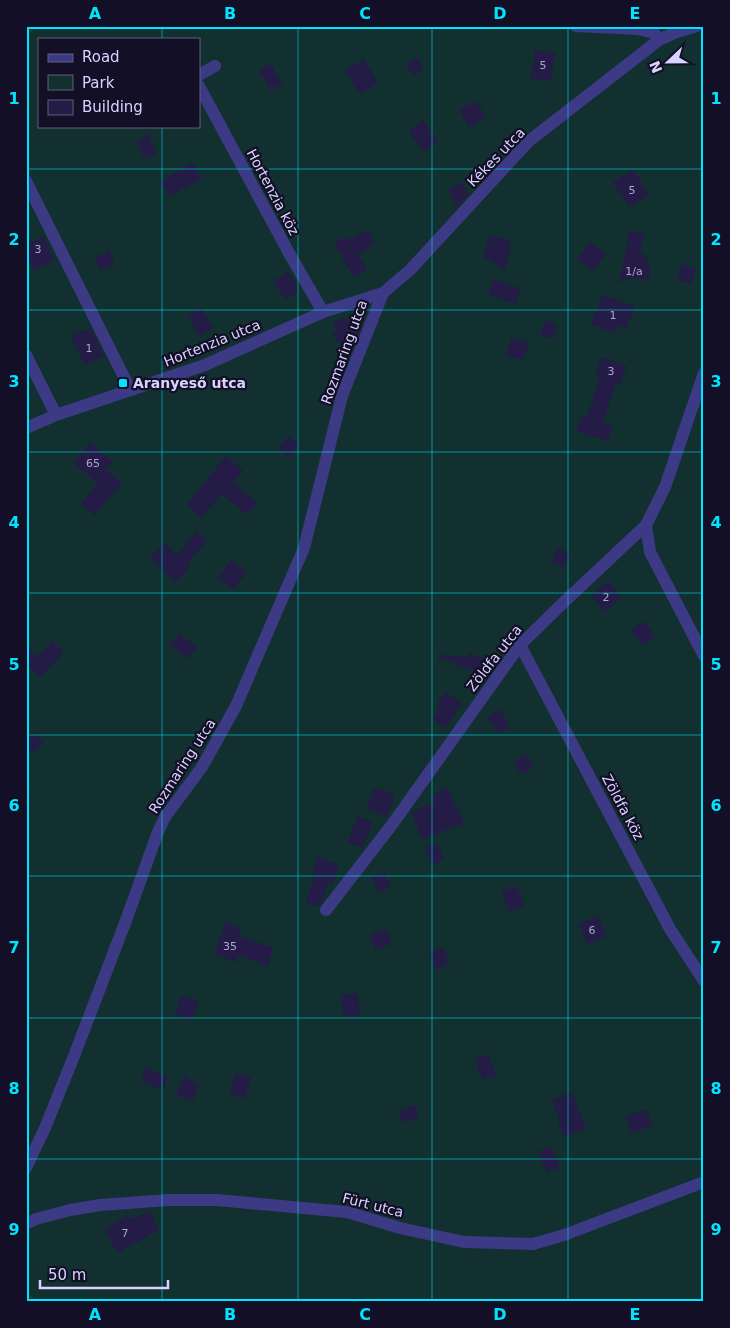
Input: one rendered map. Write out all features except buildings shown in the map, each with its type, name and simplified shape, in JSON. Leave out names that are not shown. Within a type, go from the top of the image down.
[{"type":"street","points":[[576,26],[638,29],[654,33],[660,40]]},
{"type":"street","name":"Kékes utca","points":[[323,312],[383,293],[410,270],[529,141],[660,40],[674,33],[697,26]]},
{"type":"street","points":[[200,75],[215,66]]},
{"type":"street","name":"Hortenzia köz","points":[[200,88],[323,312]]},
{"type":"street","points":[[26,182],[130,389]]},
{"type":"street","name":"Rozmaring utca","points":[[26,1168],[45,1128],[70,1065],[158,832],[165,817],[202,767],[236,706],[304,548],[342,396],[383,293]]},
{"type":"street","name":"Hortenzia utca","points":[[26,428],[56,415],[205,365],[323,312]]},
{"type":"street","points":[[26,355],[56,415]]},
{"type":"street","name":"Zöldfa utca","points":[[326,910],[391,826],[520,644],[562,602],[646,525],[665,487],[704,373]]},
{"type":"street","points":[[646,525],[650,552],[704,656]]},
{"type":"street","name":"Zöldfa köz","points":[[520,644],[670,929],[704,981]]},
{"type":"street","name":"Fürt utca","points":[[26,1224],[70,1210],[100,1205],[168,1200],[218,1200],[347,1212],[400,1228],[464,1242],[533,1244],[564,1235],[704,1182]]},
{"type":"green space","points":[[26,26],[704,26],[704,1302],[26,1302]]},
{"type":"place","name":"Aranyeső utca","points":[[123,383]]}]
